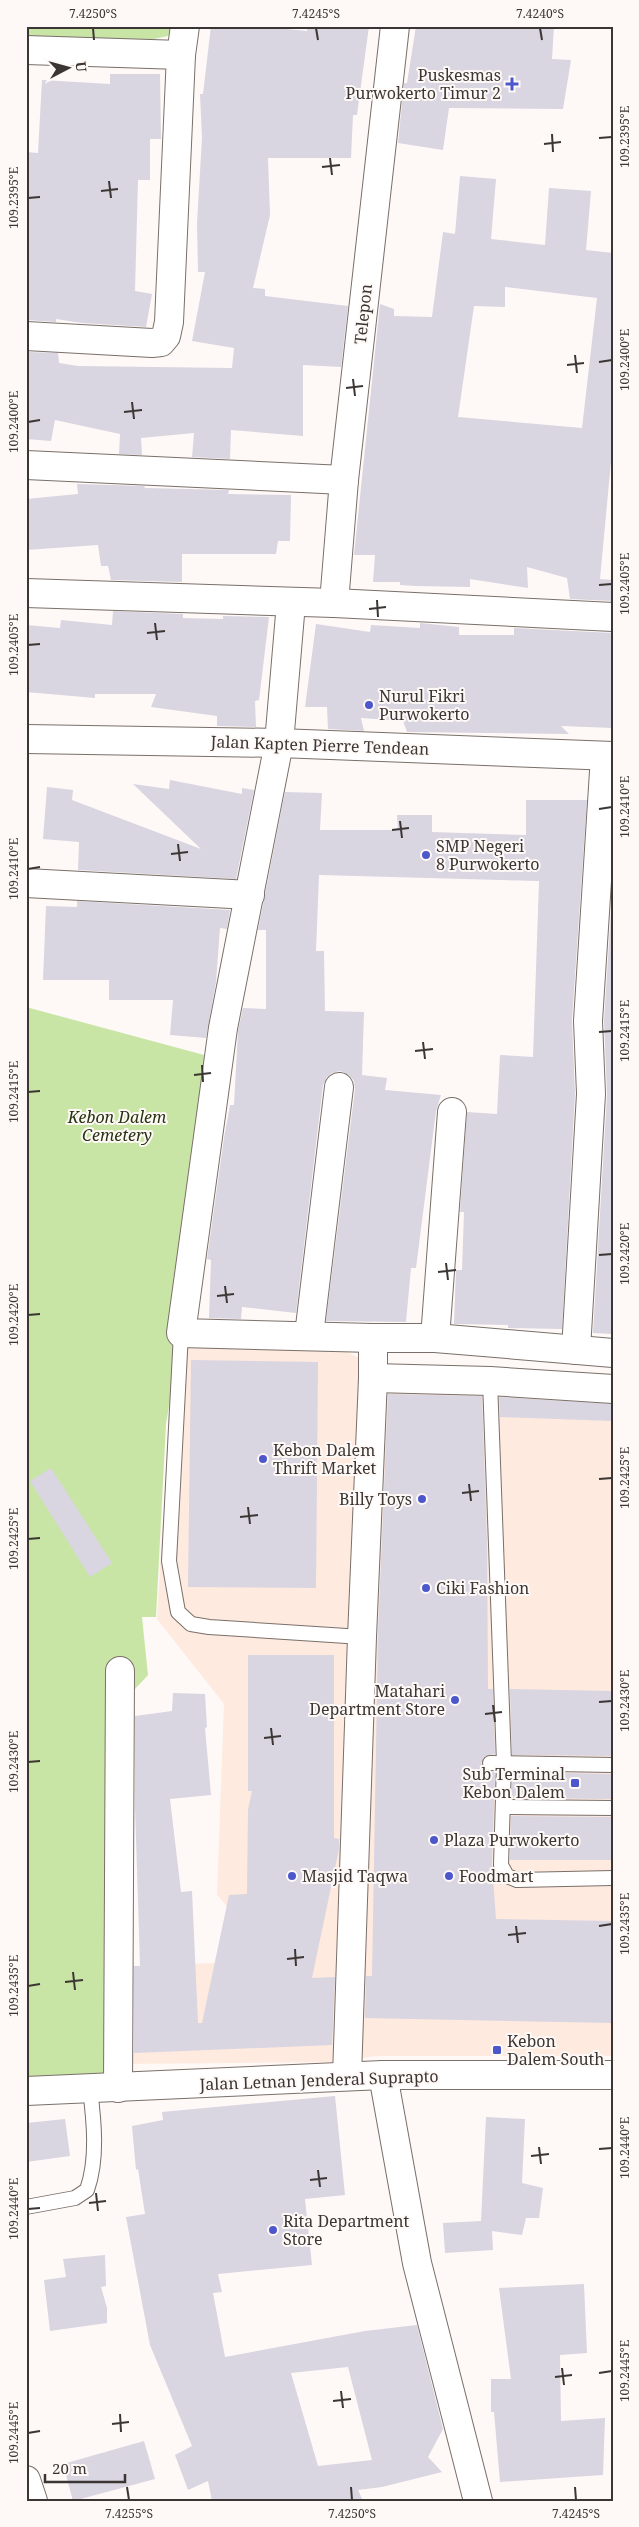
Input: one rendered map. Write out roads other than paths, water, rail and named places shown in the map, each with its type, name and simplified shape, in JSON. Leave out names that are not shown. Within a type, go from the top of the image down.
[{"type":"street","points":[[26,336],[152,343],[160,342],[166,336],[171,293],[181,55],[185,26]]},
{"type":"street","name":"Telepon","points":[[334,603],[344,480],[395,26]]},
{"type":"street","points":[[26,50],[181,55]]},
{"type":"street","points":[[26,465],[344,480]]},
{"type":"street","points":[[26,593],[334,603],[613,617]]},
{"type":"street","points":[[291,603],[279,742],[223,1028],[181,1333],[435,1338],[613,1353]]},
{"type":"street","name":"Jalan Kapten Pierre Tendean","points":[[26,740],[279,742],[609,756]]},
{"type":"street","points":[[576,1350],[592,1094],[588,1022],[609,756]]},
{"type":"street","points":[[26,883],[250,895]]},
{"type":"street","points":[[309,1335],[339,1087]]},
{"type":"street","points":[[435,1338],[452,1112]]},
{"type":"street","points":[[347,2076],[366,1763],[362,1636],[373,1338]]},
{"type":"street","points":[[373,1378],[490,1381],[613,1389]]},
{"type":"street","points":[[118,2088],[120,1671]]},
{"type":"street","points":[[383,2075],[417,2264],[478,2501]]},
{"type":"street","name":"Jalan Letnan Jenderal Suprapto","points":[[26,2091],[383,2075],[613,2075]]},
{"type":"street","points":[[26,2480],[33,2501]]},
{"type":"lane","points":[[181,1333],[169,1561],[178,1612],[191,1624],[209,1627],[362,1636]]},
{"type":"lane","points":[[490,1381],[497,1763],[503,1807],[501,1865],[507,1876],[517,1880],[613,1878]]},
{"type":"lane","points":[[497,1763],[613,1765]]},
{"type":"lane","points":[[503,1807],[613,1808]]},
{"type":"lane","points":[[26,2207],[75,2198],[87,2190],[92,2164],[93,2116],[90,2089]]},
{"type":"place","name":"Puskesmas Purwokerto Timur 2","points":[[512,84]]},
{"type":"place","name":"Nurul Fikri Purwokerto","points":[[369,705]]},
{"type":"place","name":"SMP Negeri 8 Purwokerto","points":[[426,855]]},
{"type":"place","name":"Kebon Dalem Thrift Market","points":[[263,1459]]},
{"type":"place","name":"Billy Toys","points":[[422,1499]]},
{"type":"place","name":"Ciki Fashion","points":[[426,1588]]},
{"type":"place","name":"Matahari Department Store","points":[[455,1700]]},
{"type":"place","name":"Sub Terminal Kebon Dalem","points":[[575,1783]]},
{"type":"place","name":"Plaza Purwokerto","points":[[434,1840]]},
{"type":"place","name":"Masjid Taqwa","points":[[292,1876]]},
{"type":"place","name":"Foodmart","points":[[449,1876]]},
{"type":"place","name":"Kebon Dalem South","points":[[497,2050]]},
{"type":"place","name":"Rita Department Store","points":[[273,2230]]},
{"type":"park label","name":"Kebon Dalem Cemetery","points":[[117,1126]]}]
